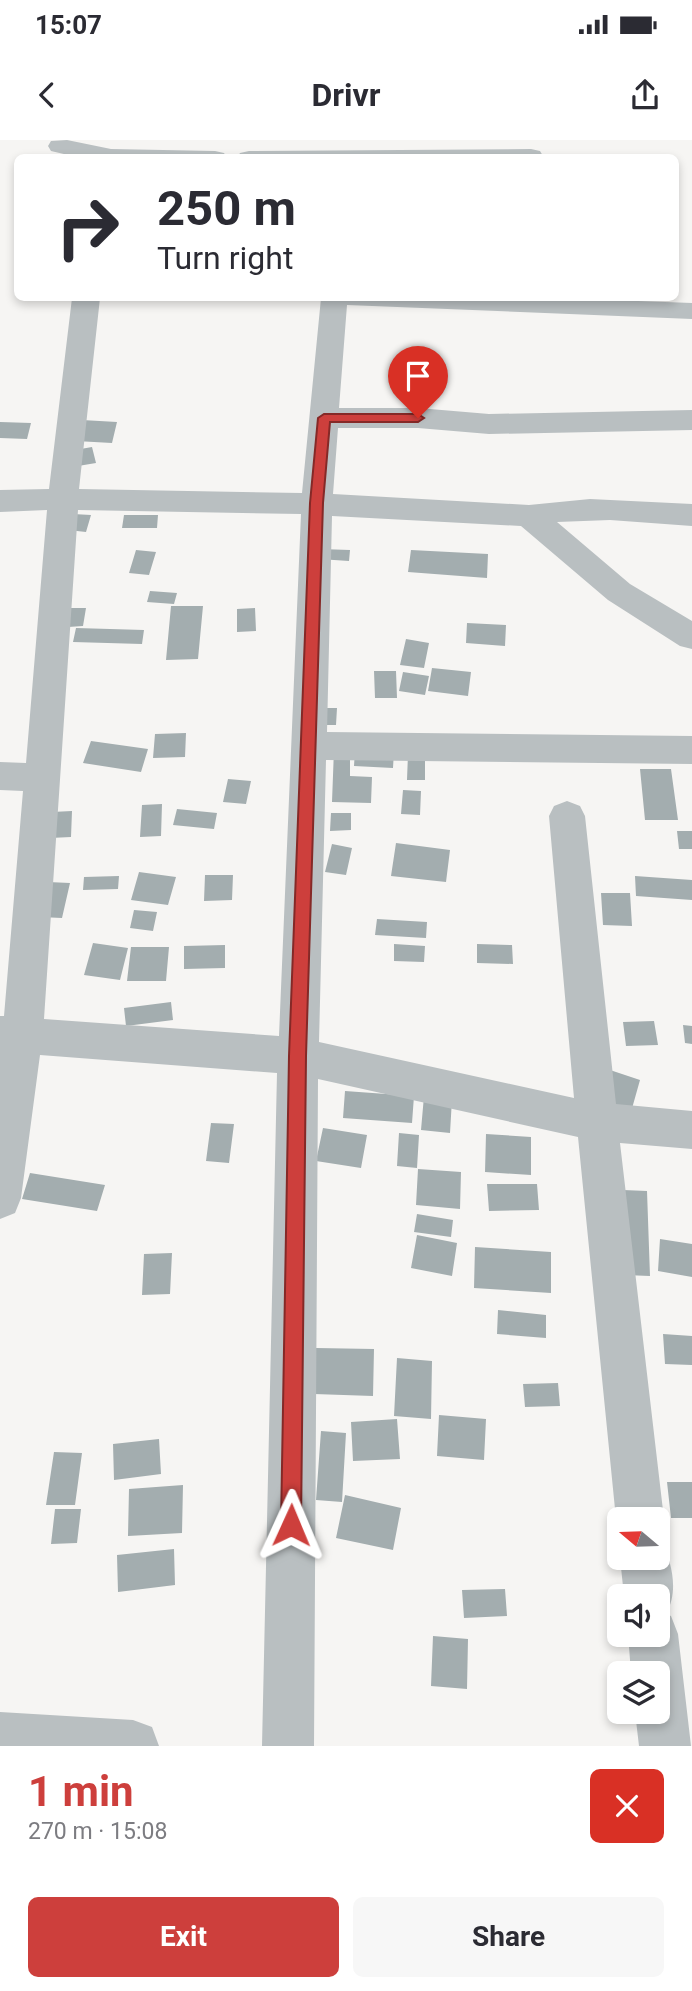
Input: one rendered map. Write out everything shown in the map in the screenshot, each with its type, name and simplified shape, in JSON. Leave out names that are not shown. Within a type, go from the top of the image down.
[{"type":"street","points":[[60,146],[97,154]]},
{"type":"street","points":[[0,1198],[11,1035],[42,778],[63,499],[86,301]]},
{"type":"street","points":[[288,1746],[298,1056],[317,503],[334,301]]},
{"type":"street","points":[[431,301],[692,311]]},
{"type":"street","points":[[324,418],[418,418],[489,424],[692,420]]},
{"type":"street","points":[[0,501],[63,499],[317,503],[529,516],[552,511],[625,509],[692,515]]},
{"type":"street","points":[[529,516],[619,592],[692,638]]},
{"type":"street","points":[[308,746],[692,750]]},
{"type":"street","points":[[0,776],[42,778]]},
{"type":"street","points":[[567,816],[639,1507]]},
{"type":"street","points":[[11,1035],[298,1056],[597,1122],[692,1130]]},
{"type":"street","points":[[663,1724],[665,1746]]},
{"type":"street","points":[[0,1738],[133,1746]]},
{"type":"building","points":[[82,420],[117,422],[112,443],[76,441]]},
{"type":"building","points":[[0,422],[31,423],[27,439],[0,438]]},
{"type":"building","points":[[92,447],[96,463],[78,466],[75,450]]},
{"type":"building","points":[[73,514],[91,515],[86,532],[68,530]]},
{"type":"building","points":[[124,515],[158,515],[157,528],[122,528]]},
{"type":"building","points":[[320,549],[350,550],[349,561],[319,559]]},
{"type":"building","points":[[136,550],[156,552],[149,575],[129,573]]},
{"type":"building","points":[[411,550],[488,554],[487,578],[408,572]]},
{"type":"building","points":[[150,591],[177,593],[174,604],[147,602]]},
{"type":"building","points":[[171,606],[203,606],[198,659],[166,660]]},
{"type":"building","points":[[71,608],[86,608],[83,626],[68,627]]},
{"type":"building","points":[[255,608],[256,631],[237,632],[237,609]]},
{"type":"building","points":[[467,623],[506,625],[505,646],[466,643]]},
{"type":"building","points":[[76,628],[144,630],[142,644],[73,642]]},
{"type":"building","points":[[406,639],[429,643],[424,668],[400,665]]},
{"type":"building","points":[[432,668],[471,672],[468,696],[428,691]]},
{"type":"building","points":[[374,671],[396,671],[397,698],[375,698]]},
{"type":"building","points":[[403,672],[429,676],[425,695],[399,691]]},
{"type":"building","points":[[321,708],[337,708],[336,725],[320,725]]},
{"type":"building","points":[[186,733],[185,757],[153,758],[155,734]]},
{"type":"building","points":[[91,741],[148,749],[141,772],[83,763]]},
{"type":"building","points":[[334,749],[350,750],[350,776],[372,777],[371,803],[332,802]]},
{"type":"building","points":[[355,750],[394,751],[393,768],[354,766]]},
{"type":"building","points":[[408,754],[425,755],[425,780],[407,780]]},
{"type":"building","points":[[640,769],[671,769],[678,820],[645,820]]},
{"type":"building","points":[[228,779],[251,781],[246,804],[223,802]]},
{"type":"building","points":[[403,790],[421,791],[420,815],[401,814]]},
{"type":"building","points":[[162,804],[161,836],[140,837],[142,805]]},
{"type":"building","points":[[177,809],[217,813],[214,829],[173,825]]},
{"type":"building","points":[[72,811],[71,837],[50,838],[52,812]]},
{"type":"building","points":[[331,813],[351,813],[351,830],[330,831]]},
{"type":"building","points":[[677,831],[692,831],[692,849],[679,849]]},
{"type":"building","points":[[396,843],[450,850],[446,882],[391,876]]},
{"type":"building","points":[[332,844],[352,848],[346,875],[325,872]]},
{"type":"building","points":[[139,872],[176,877],[168,905],[131,900]]},
{"type":"building","points":[[205,875],[233,875],[232,900],[204,901]]},
{"type":"building","points":[[119,876],[118,889],[83,890],[84,877]]},
{"type":"building","points":[[635,876],[692,880],[692,900],[636,896]]},
{"type":"building","points":[[48,882],[70,883],[62,918],[40,917]]},
{"type":"building","points":[[601,893],[630,893],[632,926],[603,925]]},
{"type":"building","points":[[134,910],[157,912],[153,931],[130,928]]},
{"type":"building","points":[[377,919],[427,922],[426,938],[375,935]]},
{"type":"building","points":[[93,943],[128,948],[120,980],[84,975]]},
{"type":"building","points":[[394,944],[425,946],[424,962],[394,961]]},
{"type":"building","points":[[477,944],[512,945],[513,964],[477,963]]},
{"type":"building","points":[[225,945],[225,968],[184,969],[184,946]]},
{"type":"building","points":[[131,947],[169,947],[166,981],[127,981]]},
{"type":"building","points":[[171,1002],[173,1020],[126,1026],[124,1008]]},
{"type":"building","points":[[654,1021],[658,1045],[626,1046],[623,1022]]},
{"type":"building","points":[[683,1025],[692,1026],[692,1044],[685,1043]]},
{"type":"building","points":[[610,1070],[640,1080],[631,1112],[600,1102]]},
{"type":"building","points":[[345,1091],[414,1096],[412,1123],[343,1118]]},
{"type":"building","points":[[424,1096],[452,1099],[450,1133],[421,1130]]},
{"type":"building","points":[[211,1123],[234,1124],[229,1163],[206,1161]]},
{"type":"building","points":[[323,1128],[367,1135],[361,1168],[316,1161]]},
{"type":"building","points":[[399,1133],[419,1135],[417,1168],[397,1166]]},
{"type":"building","points":[[486,1134],[531,1137],[531,1175],[485,1172]]},
{"type":"building","points":[[418,1169],[461,1172],[460,1209],[416,1205]]},
{"type":"building","points":[[30,1173],[105,1185],[97,1211],[22,1199]]},
{"type":"building","points":[[487,1184],[537,1184],[539,1210],[489,1211]]},
{"type":"building","points":[[623,1190],[647,1191],[650,1276],[625,1275]]},
{"type":"building","points":[[417,1214],[453,1220],[451,1237],[414,1232]]},
{"type":"building","points":[[417,1235],[457,1243],[452,1276],[411,1268]]},
{"type":"building","points":[[660,1239],[692,1244],[692,1277],[658,1271]]},
{"type":"building","points":[[475,1247],[551,1252],[551,1293],[474,1288]]},
{"type":"building","points":[[172,1253],[170,1294],[142,1295],[144,1254]]},
{"type":"building","points":[[498,1310],[546,1315],[546,1338],[497,1334]]},
{"type":"building","points":[[663,1334],[692,1336],[692,1365],[665,1364]]},
{"type":"building","points":[[316,1348],[374,1349],[373,1396],[314,1394]]},
{"type":"building","points":[[397,1358],[432,1361],[431,1419],[394,1416]]},
{"type":"building","points":[[558,1383],[560,1406],[525,1407],[523,1384]]},
{"type":"building","points":[[439,1415],[486,1419],[484,1460],[437,1456]]},
{"type":"building","points":[[397,1419],[400,1459],[353,1461],[351,1422]]},
{"type":"building","points":[[321,1431],[346,1433],[342,1502],[316,1500]]},
{"type":"building","points":[[159,1439],[161,1474],[114,1480],[113,1444]]},
{"type":"building","points":[[54,1452],[82,1453],[75,1505],[46,1505]]},
{"type":"building","points":[[667,1482],[692,1482],[692,1518],[671,1518]]},
{"type":"building","points":[[183,1485],[182,1533],[128,1536],[129,1489]]},
{"type":"building","points":[[345,1495],[401,1508],[393,1550],[336,1538]]},
{"type":"building","points":[[55,1509],[81,1509],[77,1543],[51,1544]]},
{"type":"building","points":[[174,1549],[175,1585],[118,1592],[117,1555]]},
{"type":"building","points":[[505,1589],[507,1616],[464,1618],[462,1590]]},
{"type":"building","points":[[433,1636],[468,1639],[467,1689],[431,1686]]},
{"type":"route","points":[[291,1525],[298,1056],[317,503],[324,418],[418,418]]}]
